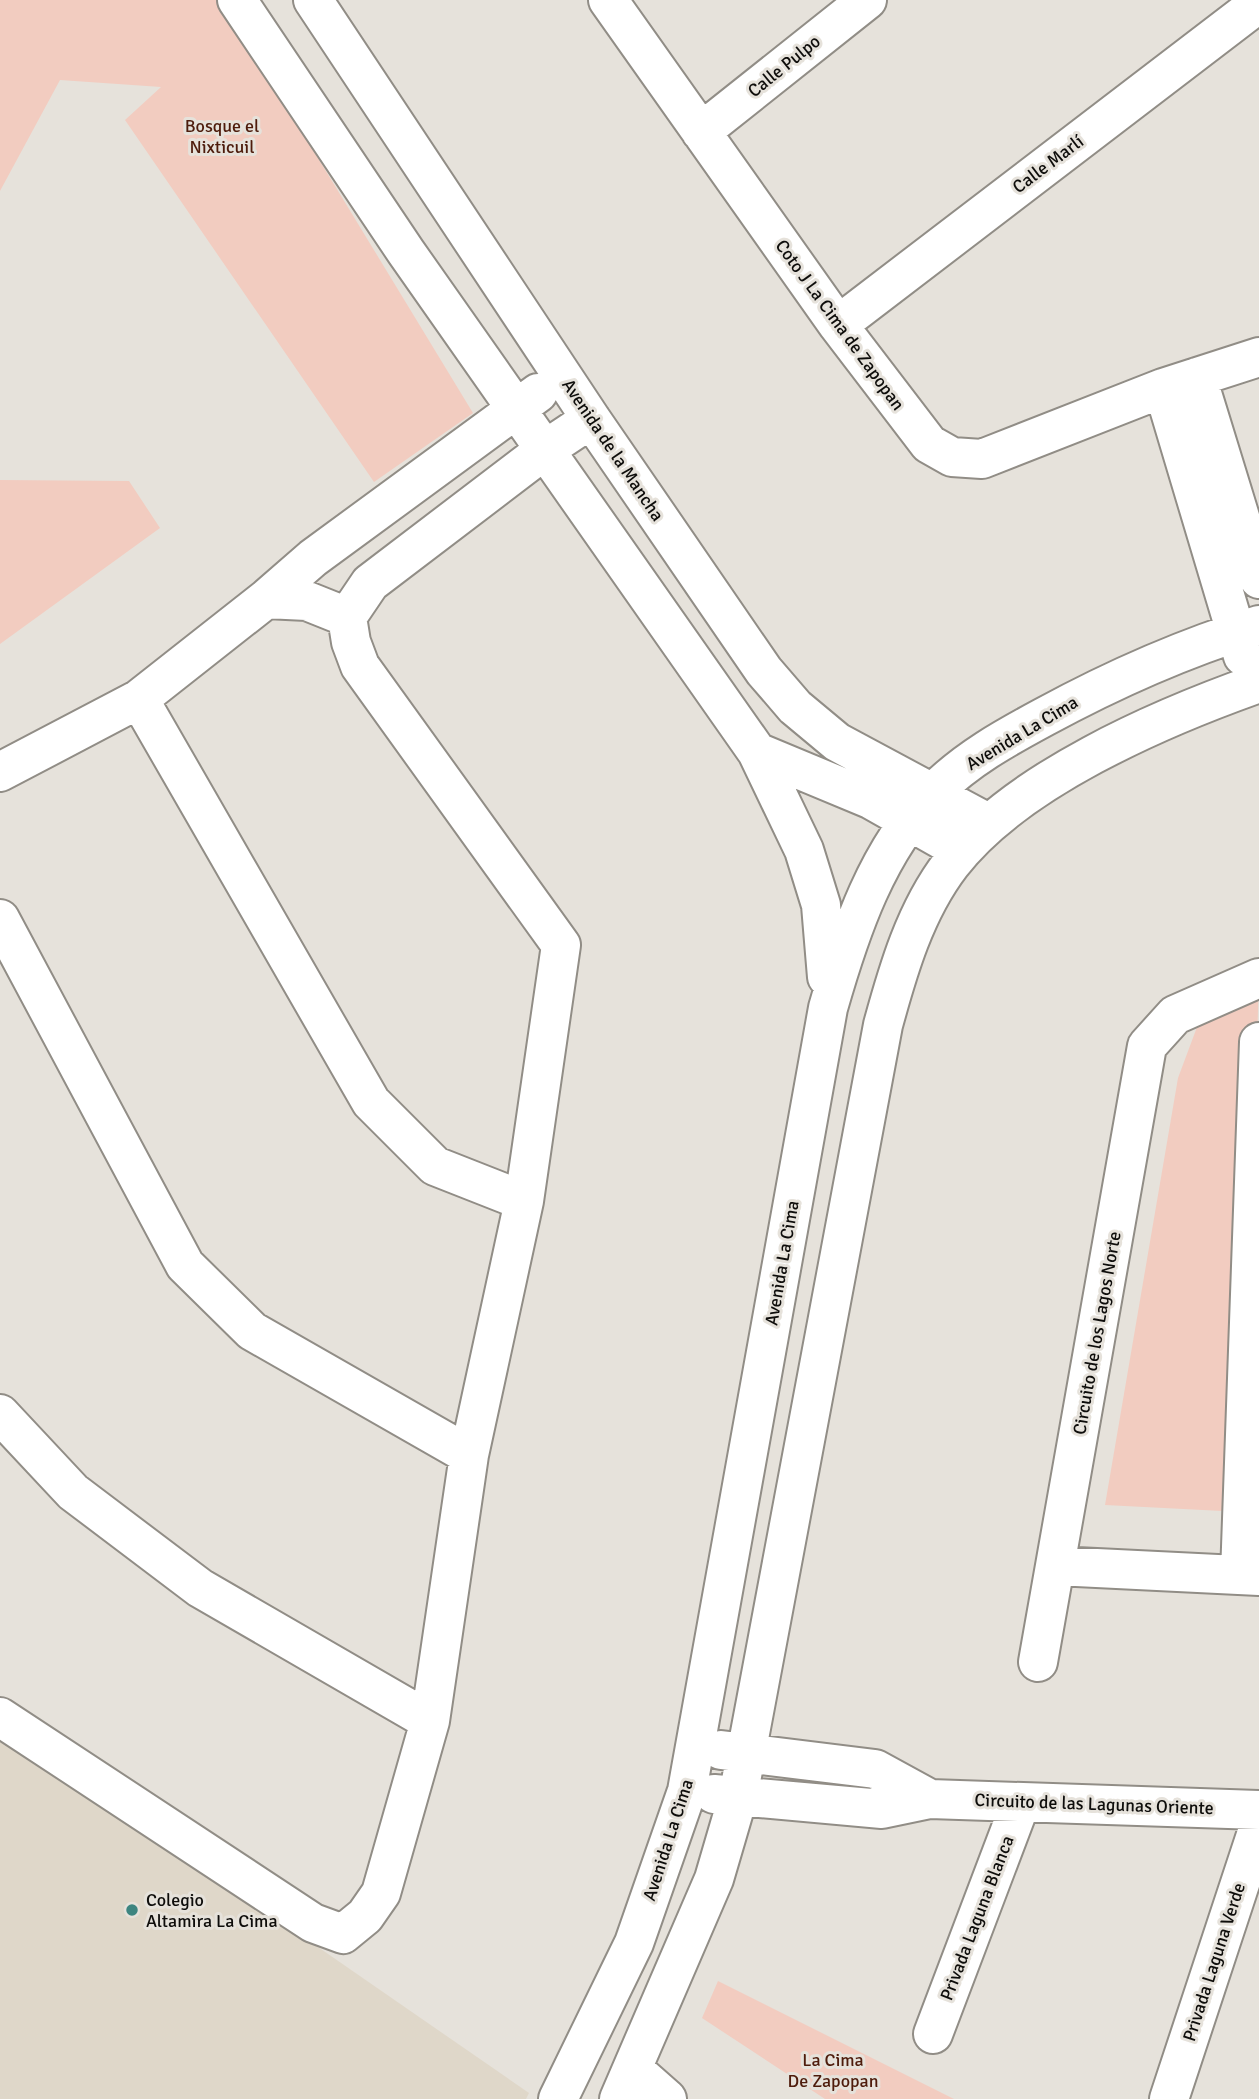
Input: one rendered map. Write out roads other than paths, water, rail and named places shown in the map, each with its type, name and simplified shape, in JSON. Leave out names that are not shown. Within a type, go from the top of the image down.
[{"type":"street","points":[[237,0],[406,252],[518,407],[757,752],[804,850],[821,905],[828,1008]]},
{"type":"street","name":"Avenida de la Mancha","points":[[313,0],[591,419],[764,670],[795,707],[836,742],[871,763],[923,807],[962,851]]},
{"type":"street","name":"Coto J La Cima de Zapopan","points":[[608,0],[838,325],[929,444],[953,457],[982,459],[1180,383],[1259,357]]},
{"type":"street","name":"Calle Pulpo","points":[[701,132],[867,0]]},
{"type":"street","name":"Calle Marlí","points":[[838,325],[1259,3]]},
{"type":"street","points":[[0,772],[139,699],[266,599],[313,558],[562,375]]},
{"type":"street","points":[[667,2099],[626,2084],[714,1879],[738,1797],[883,1025],[901,961],[914,930],[950,865],[988,822],[1046,784],[1121,741],[1257,692],[1248,629],[1229,546],[1180,383]]},
{"type":"street","points":[[0,1717],[313,1923],[343,1934],[365,1916],[381,1893],[430,1721],[469,1455],[524,1201],[561,945],[360,666],[351,642],[347,617],[370,583],[546,449],[591,419]]},
{"type":"street","points":[[436,470],[465,511]]},
{"type":"street","points":[[1229,546],[1259,579]]},
{"type":"street","points":[[266,599],[307,601],[347,617]]},
{"type":"street","name":"Avenida La Cima","points":[[558,2099],[634,1943],[687,1791],[828,1008],[851,928],[879,870],[923,807],[968,762],[1004,739],[1082,697],[1184,649],[1248,629]]},
{"type":"street","points":[[139,699],[372,1102],[435,1166],[524,1201]]},
{"type":"street","name":"Avenida de la Mancha","points":[[757,752],[870,799],[923,807],[988,822]]},
{"type":"street","points":[[0,919],[185,1265],[252,1331],[469,1455]]},
{"type":"street","name":"Circuito de los Lagos Norte","points":[[1038,1662],[1147,1046],[1175,1015],[1259,978]]},
{"type":"street","points":[[1056,1566],[1249,1575],[1259,1042]]},
{"type":"street","points":[[0,1414],[73,1492],[200,1588],[430,1721]]},
{"type":"street","name":"Circuito de las Lagunas Oriente","points":[[695,1748],[875,1769],[930,1799]]},
{"type":"street","name":"Circuito de las Lagunas Oriente","points":[[687,1791],[882,1809],[930,1799],[1259,1810]]},
{"type":"street","name":"Privada Laguna Blanca","points":[[933,2034],[1021,1802]]},
{"type":"street","name":"Privada Laguna Verde","points":[[1169,2099],[1259,1826]]},
{"type":"place","name":"Colegio Altamira La Cima","points":[[132,1910]]},
{"type":"park label","name":"Bosque el Nixticuil","points":[[222,136]]},
{"type":"park label","name":"La Cima De Zapopan","points":[[833,2070]]}]
